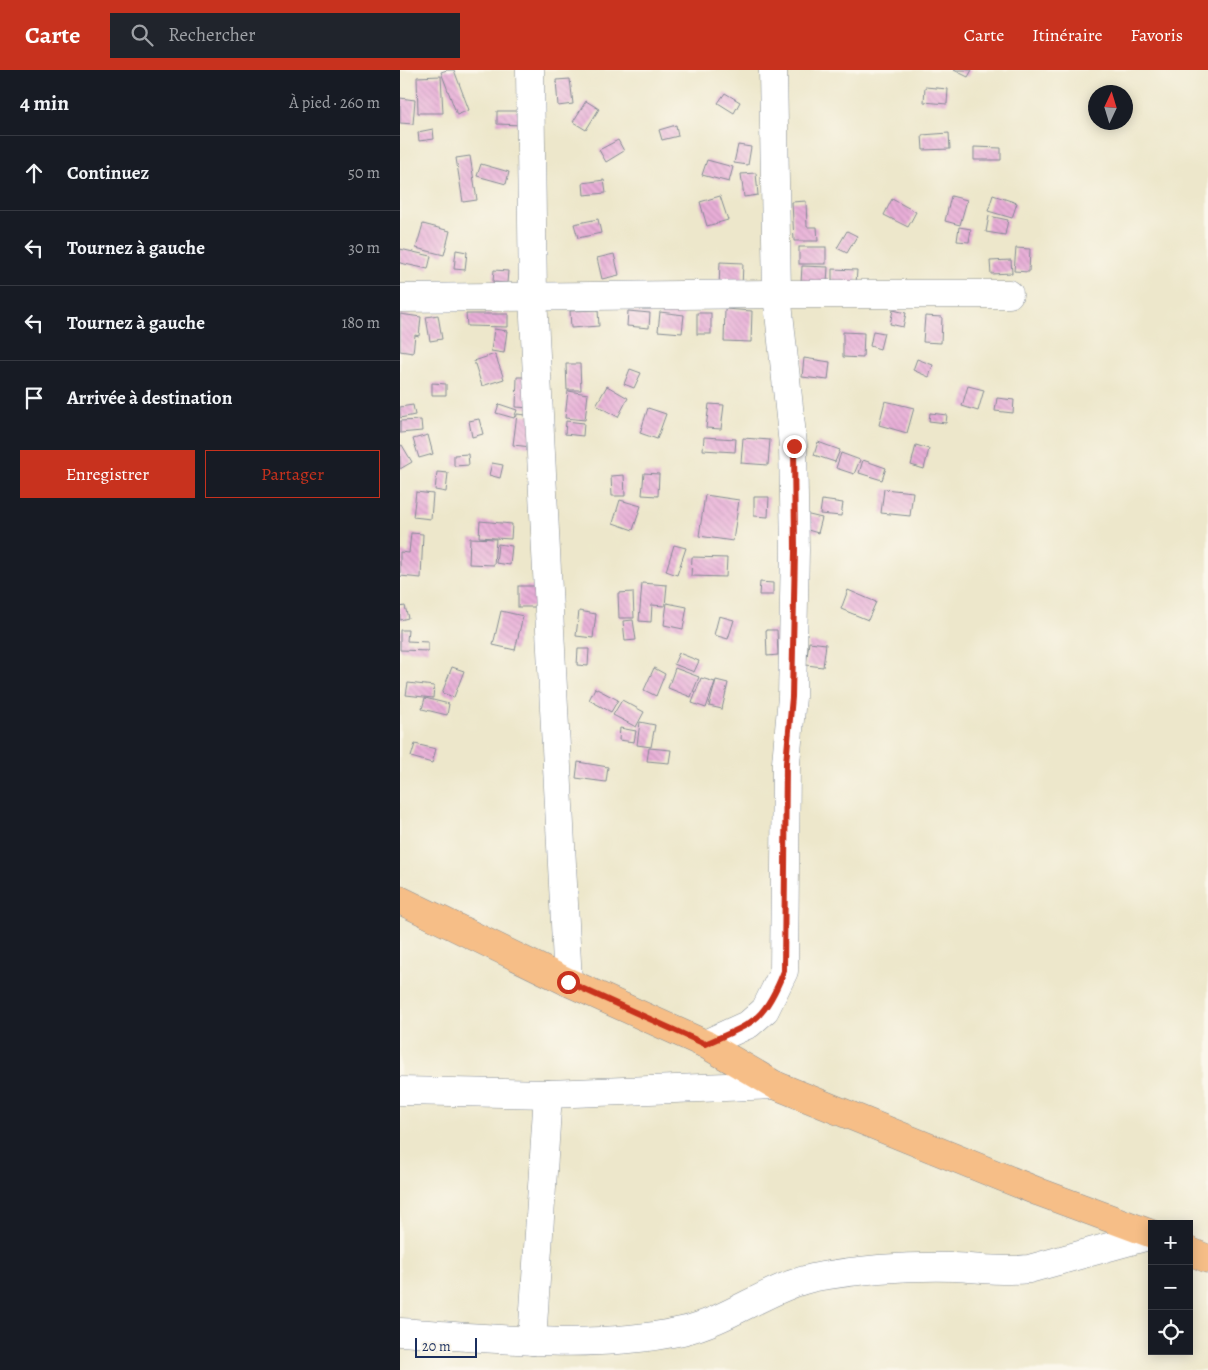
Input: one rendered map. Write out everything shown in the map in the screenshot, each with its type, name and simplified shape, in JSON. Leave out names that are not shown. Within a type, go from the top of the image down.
[{"type":"main road","points":[[400,900],[568,982],[705,1044],[775,1084],[1039,1192],[1148,1233]]},
{"type":"main road","points":[[1193,1253],[1208,1259]]},
{"type":"street","points":[[530,70],[533,297],[568,982]]},
{"type":"street","points":[[705,1044],[749,1024],[765,1010],[784,971],[786,763],[792,697],[795,550],[794,446],[777,294],[772,70]]},
{"type":"street","points":[[400,298],[777,294],[1009,294]]},
{"type":"street","points":[[400,1091],[548,1094],[775,1084]]},
{"type":"street","points":[[532,1341],[548,1094]]},
{"type":"street","points":[[400,1332],[532,1341],[603,1342],[682,1331],[710,1322],[789,1285],[820,1276],[919,1267],[1029,1270],[1148,1236]]},
{"type":"building","points":[[454,70],[469,110],[457,115],[441,72]]},
{"type":"building","points":[[954,70],[972,70],[968,77]]},
{"type":"building","points":[[441,76],[443,113],[418,113],[417,77]]},
{"type":"building","points":[[570,79],[573,104],[558,106],[556,80]]},
{"type":"building","points":[[925,87],[948,89],[947,104],[924,102]]},
{"type":"building","points":[[725,93],[740,102],[734,113],[718,103]]},
{"type":"building","points":[[400,98],[415,100],[413,124],[400,123]]},
{"type":"building","points":[[586,101],[599,109],[586,130],[573,122]]},
{"type":"building","points":[[497,111],[522,111],[522,125],[497,124]]},
{"type":"building","points":[[676,125],[678,136],[662,140],[659,130]]},
{"type":"building","points":[[433,129],[434,139],[419,141],[418,132]]},
{"type":"building","points":[[949,133],[950,149],[923,150],[922,135]]},
{"type":"building","points":[[618,140],[624,151],[606,162],[599,150]]},
{"type":"building","points":[[738,145],[751,147],[748,165],[734,163]]},
{"type":"building","points":[[974,147],[1001,148],[1001,160],[974,160]]},
{"type":"building","points":[[470,156],[477,200],[463,202],[456,158]]},
{"type":"building","points":[[707,160],[733,167],[729,182],[702,175]]},
{"type":"building","points":[[481,164],[509,172],[506,184],[477,176]]},
{"type":"building","points":[[756,173],[758,195],[744,197],[741,174]]},
{"type":"building","points":[[604,180],[606,193],[584,195],[583,183]]},
{"type":"building","points":[[993,195],[1017,203],[1012,218],[988,211]]},
{"type":"building","points":[[720,196],[728,220],[707,226],[700,202]]},
{"type":"building","points":[[951,196],[967,200],[960,225],[945,221]]},
{"type":"building","points":[[892,199],[916,212],[908,227],[884,215]]},
{"type":"building","points":[[806,201],[807,227],[817,227],[818,241],[794,241],[792,202]]},
{"type":"building","points":[[989,216],[1008,220],[1005,235],[986,232]]},
{"type":"building","points":[[598,219],[601,233],[578,238],[574,224]]},
{"type":"building","points":[[423,224],[450,231],[444,255],[416,248]]},
{"type":"building","points":[[959,227],[971,229],[969,242],[957,241]]},
{"type":"building","points":[[847,231],[857,236],[847,253],[837,248]]},
{"type":"building","points":[[799,247],[826,247],[826,264],[799,264]]},
{"type":"building","points":[[1016,248],[1030,249],[1029,272],[1014,271]]},
{"type":"building","points":[[400,249],[431,256],[428,269],[400,263]]},
{"type":"building","points":[[456,250],[467,252],[465,270],[454,269]]},
{"type":"building","points":[[614,254],[619,275],[602,279],[597,258]]},
{"type":"building","points":[[1011,260],[1012,273],[991,274],[990,261]]},
{"type":"building","points":[[720,262],[743,263],[742,288],[719,287]]},
{"type":"building","points":[[802,266],[828,267],[827,284],[801,283]]},
{"type":"building","points":[[832,269],[857,270],[856,284],[832,282]]},
{"type":"building","points":[[494,270],[508,271],[507,283],[493,282]]},
{"type":"building","points":[[725,309],[752,311],[751,342],[724,341]]},
{"type":"building","points":[[598,310],[599,326],[571,328],[570,311]]},
{"type":"building","points":[[893,310],[906,313],[903,327],[890,324]]},
{"type":"building","points":[[628,311],[650,313],[649,328],[627,326]]},
{"type":"building","points":[[660,312],[684,315],[682,333],[658,331]]},
{"type":"building","points":[[697,313],[711,313],[711,334],[697,334]]},
{"type":"building","points":[[400,314],[421,317],[419,336],[415,335],[413,353],[400,351]]},
{"type":"building","points":[[466,314],[508,314],[508,327],[467,326]]},
{"type":"building","points":[[438,315],[442,339],[430,341],[426,317]]},
{"type":"building","points":[[925,316],[942,317],[941,343],[923,342]]},
{"type":"building","points":[[494,329],[507,331],[504,353],[491,351]]},
{"type":"building","points":[[873,331],[884,333],[880,349],[870,346]]},
{"type":"building","points":[[843,332],[864,333],[863,358],[843,357]]},
{"type":"building","points":[[495,354],[504,379],[482,386],[474,361]]},
{"type":"building","points":[[804,358],[830,362],[828,380],[802,377]]},
{"type":"building","points":[[917,359],[933,365],[929,377],[913,370]]},
{"type":"building","points":[[566,364],[580,364],[581,390],[567,390]]},
{"type":"building","points":[[630,369],[641,373],[634,388],[624,384]]},
{"type":"building","points":[[517,377],[532,377],[531,408],[516,407]]},
{"type":"building","points":[[432,383],[446,384],[446,395],[432,395]]},
{"type":"building","points":[[607,386],[628,398],[618,417],[596,405]]},
{"type":"building","points":[[968,386],[984,390],[978,411],[962,406]]},
{"type":"building","points":[[568,391],[588,394],[585,420],[565,418]]},
{"type":"building","points":[[997,398],[1014,400],[1013,413],[995,411]]},
{"type":"building","points":[[885,401],[914,408],[907,433],[879,425]]},
{"type":"building","points":[[499,404],[517,410],[514,418],[496,413]]},
{"type":"building","points":[[709,404],[724,405],[721,429],[706,428]]},
{"type":"building","points":[[413,405],[415,415],[400,418],[400,407]]},
{"type":"building","points":[[648,408],[666,414],[657,439],[640,433]]},
{"type":"building","points":[[930,413],[947,415],[946,423],[929,421]]},
{"type":"building","points":[[517,414],[535,416],[531,447],[513,445]]},
{"type":"building","points":[[479,419],[483,434],[472,437],[469,421]]},
{"type":"building","points":[[421,420],[422,431],[400,433],[400,421]]},
{"type":"building","points":[[566,421],[584,423],[583,436],[565,434]]},
{"type":"building","points":[[428,435],[433,454],[419,458],[413,439]]},
{"type":"building","points":[[704,437],[736,439],[735,452],[703,450]]},
{"type":"building","points":[[743,438],[770,440],[768,465],[741,463]]},
{"type":"building","points":[[818,442],[840,450],[835,462],[814,455]]},
{"type":"building","points":[[402,445],[412,462],[400,469],[400,446]]},
{"type":"building","points":[[916,445],[929,449],[924,469],[911,465]]},
{"type":"building","points":[[841,453],[860,460],[854,474],[836,468]]},
{"type":"building","points":[[468,454],[469,465],[454,466],[454,455]]},
{"type":"building","points":[[863,460],[886,468],[882,480],[859,473]]},
{"type":"building","points":[[492,463],[503,465],[500,478],[489,475]]},
{"type":"building","points":[[437,472],[448,473],[446,492],[435,490]]},
{"type":"building","points":[[644,473],[659,474],[658,496],[642,495]]},
{"type":"building","points":[[624,475],[625,496],[612,496],[611,476]]},
{"type":"building","points":[[884,489],[913,492],[910,516],[881,513]]},
{"type":"building","points":[[416,492],[433,494],[431,519],[413,517]]},
{"type":"building","points":[[705,495],[739,500],[733,541],[699,536]]},
{"type":"building","points":[[754,497],[769,497],[768,517],[754,516]]},
{"type":"building","points":[[620,500],[641,506],[633,530],[613,523]]},
{"type":"building","points":[[822,500],[843,503],[841,516],[820,514]]},
{"type":"building","points":[[805,514],[822,518],[818,533],[801,528]]},
{"type":"building","points":[[480,521],[512,524],[511,539],[479,537]]},
{"type":"building","points":[[411,533],[423,534],[421,578],[400,576],[400,552],[409,553]]},
{"type":"building","points":[[470,538],[496,539],[494,565],[469,564]]},
{"type":"building","points":[[498,544],[512,546],[510,565],[496,563]]},
{"type":"building","points":[[674,545],[686,548],[677,575],[666,571]]},
{"type":"building","points":[[692,557],[727,558],[726,577],[691,576]]},
{"type":"building","points":[[760,582],[773,583],[773,595],[759,595]]},
{"type":"building","points":[[642,583],[667,585],[665,606],[652,605],[651,622],[639,621]]},
{"type":"building","points":[[518,586],[539,586],[539,607],[518,607]]},
{"type":"building","points":[[848,590],[876,602],[868,620],[841,609]]},
{"type":"building","points":[[633,592],[634,618],[619,618],[618,593]]},
{"type":"building","points":[[667,603],[687,607],[683,629],[664,625]]},
{"type":"building","points":[[405,606],[408,618],[400,620],[400,607]]},
{"type":"building","points":[[501,611],[523,616],[515,650],[493,645]]},
{"type":"building","points":[[579,611],[596,614],[593,638],[576,636]]},
{"type":"building","points":[[719,616],[734,620],[728,639],[714,635]]},
{"type":"building","points":[[633,620],[636,640],[625,641],[623,621]]},
{"type":"building","points":[[400,630],[408,630],[407,641],[428,642],[428,651],[400,650]]},
{"type":"building","points":[[766,630],[777,630],[778,655],[767,656]]},
{"type":"building","points":[[809,642],[826,644],[823,667],[806,665]]},
{"type":"building","points":[[578,649],[589,649],[588,666],[577,665]]},
{"type":"building","points":[[679,653],[699,661],[694,672],[674,664]]},
{"type":"building","points":[[452,667],[464,671],[454,697],[442,693]]},
{"type":"building","points":[[654,668],[665,674],[656,696],[644,690]]},
{"type":"building","points":[[675,668],[699,677],[691,697],[668,688]]},
{"type":"building","points":[[701,678],[715,682],[706,708],[692,703]]},
{"type":"building","points":[[716,680],[728,683],[722,709],[709,706]]},
{"type":"building","points":[[408,683],[434,686],[433,698],[406,695]]},
{"type":"building","points":[[595,688],[618,700],[611,712],[589,700]]},
{"type":"building","points":[[425,698],[449,704],[447,715],[422,709]]},
{"type":"building","points":[[622,700],[644,712],[636,727],[613,715]]},
{"type":"building","points":[[640,722],[655,725],[651,747],[637,745]]},
{"type":"building","points":[[620,728],[636,731],[634,742],[619,740]]},
{"type":"building","points":[[415,744],[436,749],[432,763],[411,757]]},
{"type":"building","points":[[649,748],[671,750],[669,763],[647,761]]},
{"type":"building","points":[[578,762],[608,767],[606,782],[576,778]]},
{"type":"route","points":[[568,982],[705,1044],[749,1024],[765,1010],[775,994],[784,971],[786,763],[792,697],[795,550],[794,446]]}]
